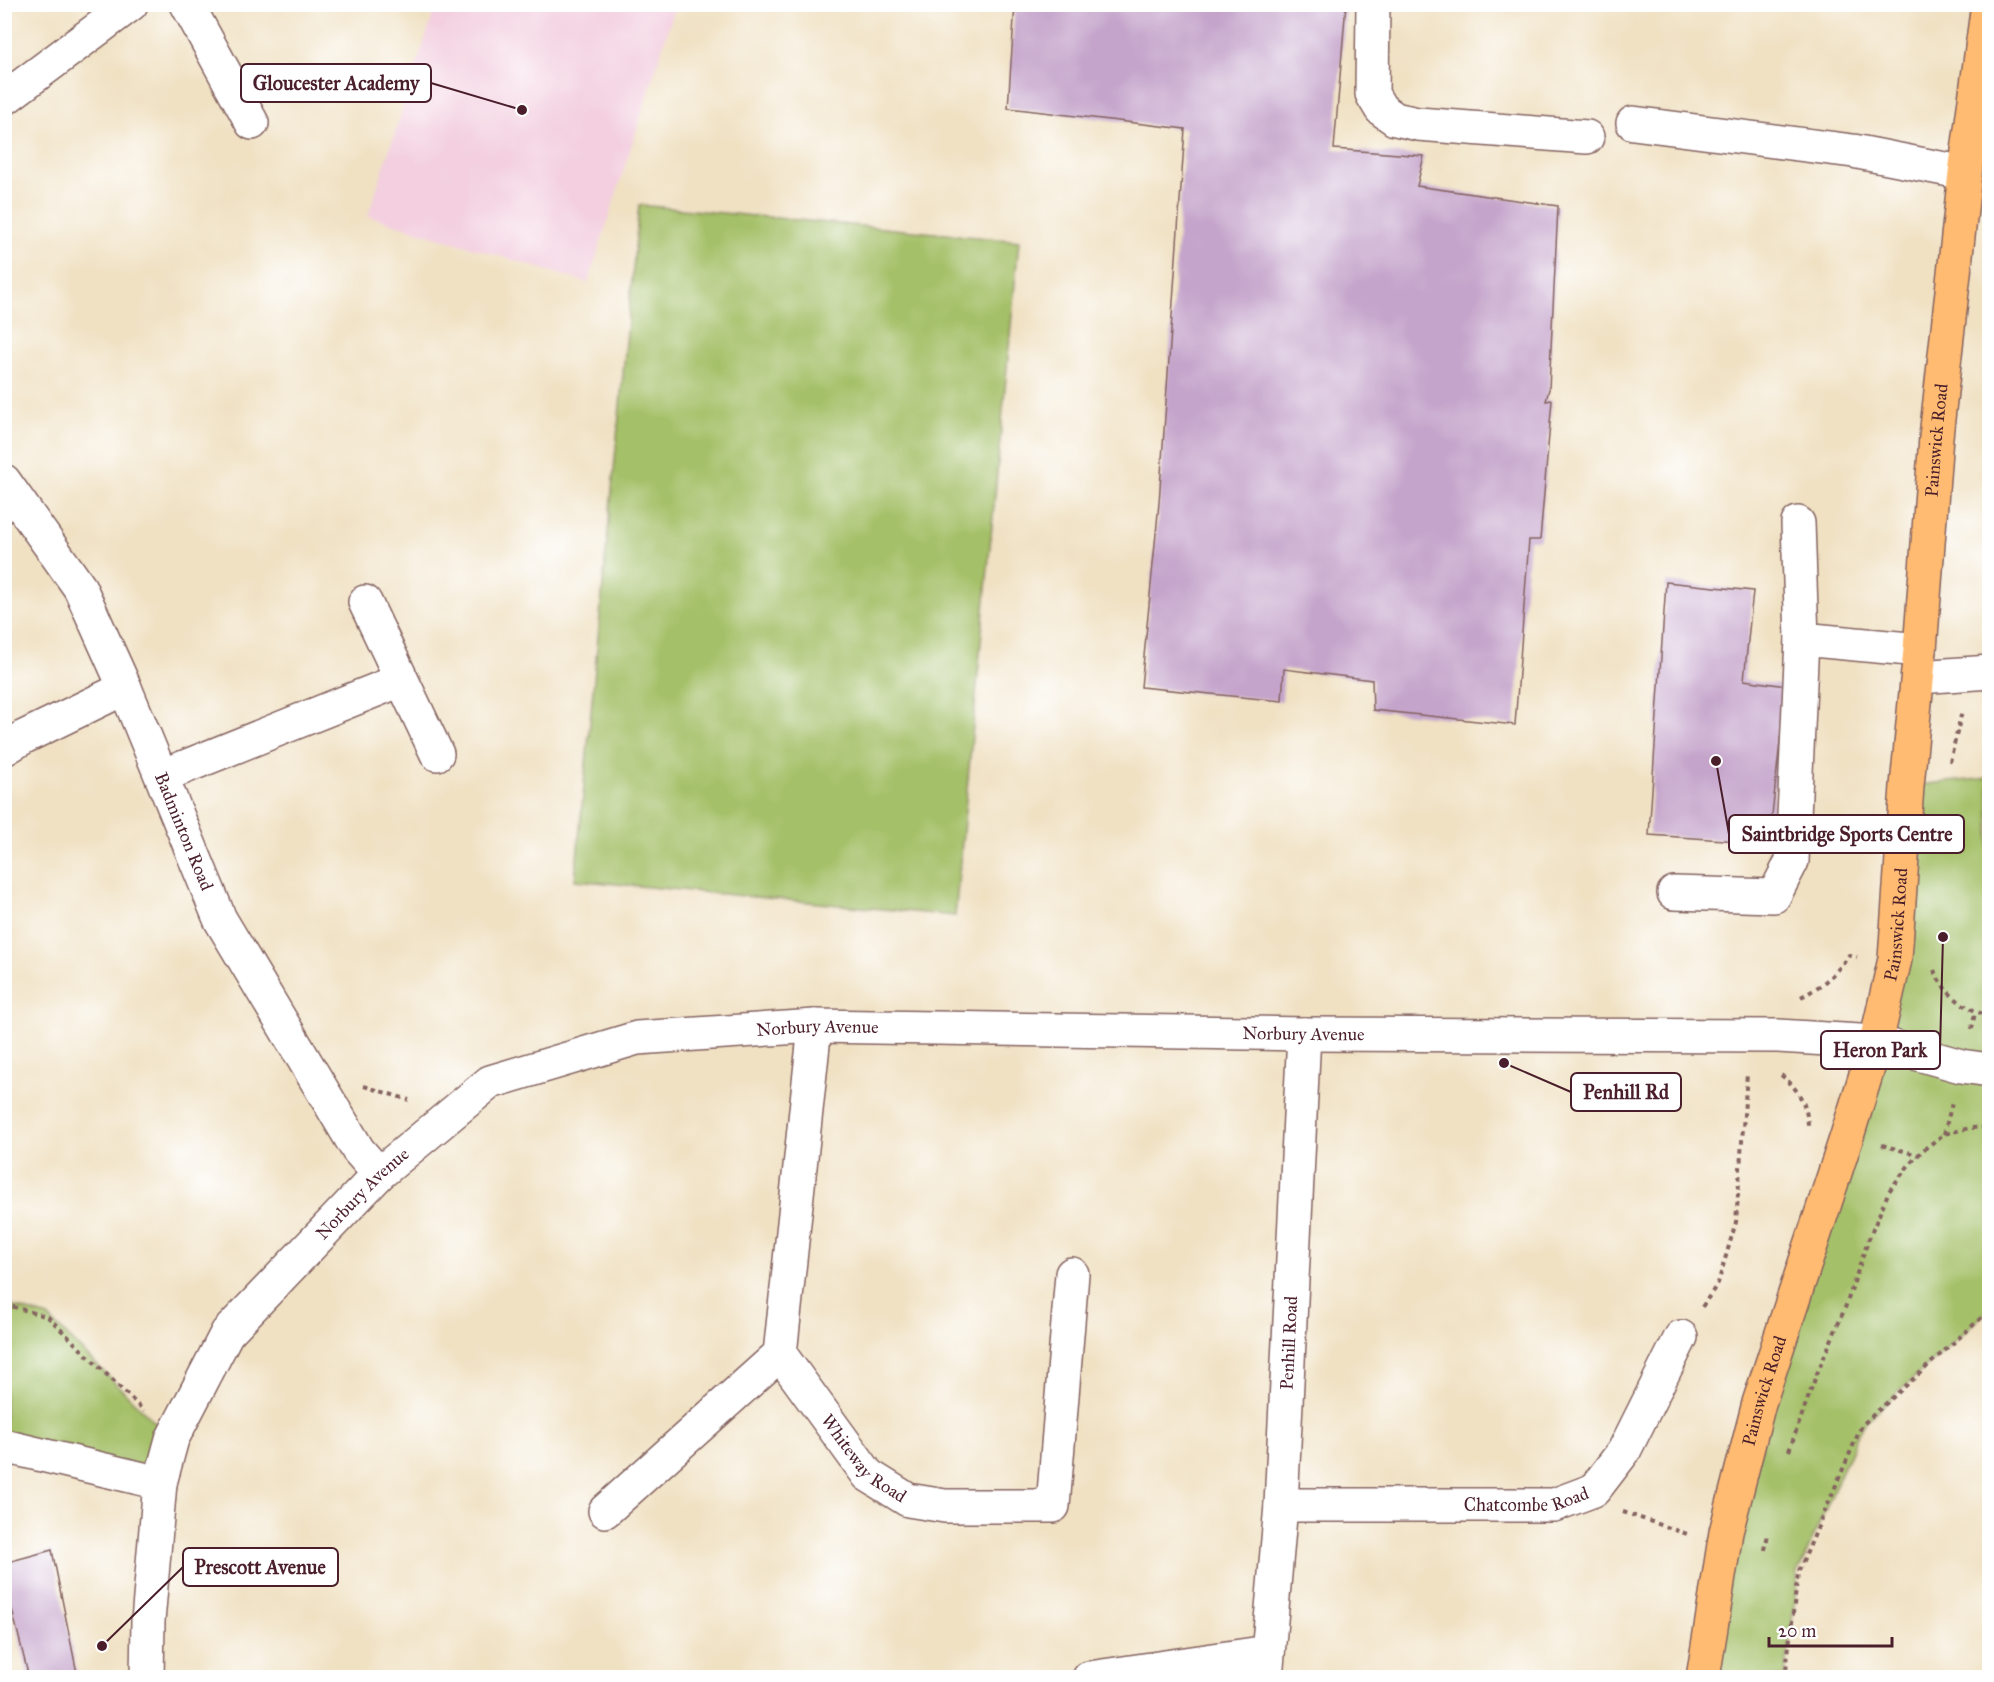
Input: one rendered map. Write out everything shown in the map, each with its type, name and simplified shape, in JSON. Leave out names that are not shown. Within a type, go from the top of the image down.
[{"type":"main road","name":"Painswick Road","points":[[1703,1677],[1724,1547],[1759,1402],[1876,1042],[1895,958],[1936,437],[1965,173],[1988,4]]},
{"type":"street","points":[[4,99],[131,4]]},
{"type":"street","points":[[187,4],[252,123]]},
{"type":"street","points":[[1373,4],[1372,94],[1381,109],[1395,119],[1418,124],[1587,137]]},
{"type":"street","points":[[1634,123],[1852,151],[1965,173]]},
{"type":"street","name":"Badminton Road","points":[[4,481],[80,588],[125,688],[220,919],[358,1150],[379,1174]]},
{"type":"street","points":[[1674,893],[1774,896],[1792,861],[1802,639],[1798,522]]},
{"type":"street","points":[[366,602],[437,754]]},
{"type":"street","points":[[1802,639],[1977,674]]},
{"type":"street","points":[[162,776],[401,680]]},
{"type":"street","points":[[4,749],[24,736],[125,688]]},
{"type":"street","points":[[605,1511],[780,1354],[815,1026]]},
{"type":"street","name":"Norbury Avenue","points":[[147,1677],[152,1565],[160,1483],[172,1438],[227,1334],[379,1174],[490,1082],[637,1038],[815,1026],[1304,1034],[1779,1036],[1876,1042],[1961,1066],[1989,1070]]},
{"type":"street","name":"Penhill Road","points":[[1089,1677],[1267,1665],[1281,1505],[1304,1034]]},
{"type":"street","name":"Whiteway Road","points":[[780,1354],[868,1475],[908,1500],[945,1506],[1053,1506],[1072,1274]]},
{"type":"street","name":"Chatcombe Road","points":[[1281,1505],[1554,1505],[1594,1490],[1624,1451],[1681,1337]]},
{"type":"street","points":[[4,1446],[160,1483]]},
{"type":"path","points":[[1948,768],[1977,674]]},
{"type":"path","points":[[1935,965],[1934,971],[1946,991],[1975,1012],[1989,1016]]},
{"type":"path","points":[[1681,1337],[1718,1284],[1736,1222],[1748,1071]]},
{"type":"path","points":[[356,1082],[415,1102]]},
{"type":"path","points":[[1788,1452],[1889,1191],[1923,1150],[1944,1134],[1970,1128],[1989,1127]]},
{"type":"path","points":[[4,1304],[48,1317],[172,1438]]},
{"type":"path","points":[[1785,1677],[1798,1573],[1862,1425],[1989,1310]]},
{"type":"path","points":[[1577,1496],[1724,1547]]},
{"type":"path","points":[[1764,1554],[1768,1533]]},
{"type":"shaded area","points":[[436,5],[676,5],[588,283],[368,216]]},
{"type":"green space","points":[[639,205],[1019,241],[955,916],[575,880]]},
{"type":"green space","points":[[1989,778],[1989,1310],[1862,1425],[1798,1573],[1785,1677],[1703,1678],[1710,1627],[1876,1042],[1907,786]]},
{"type":"green space","points":[[4,1304],[48,1317],[172,1439],[160,1483],[5,1446]]},
{"type":"building","points":[[1015,4],[1346,4],[1334,149],[1424,156],[1417,186],[1558,206],[1549,389],[1546,401],[1552,400],[1540,540],[1529,540],[1515,725],[1373,710],[1372,680],[1284,669],[1282,701],[1141,687],[1159,503],[1185,129],[1008,108]]},
{"type":"building","points":[[1666,582],[1753,591],[1744,680],[1786,686],[1769,843],[1649,835]]},
{"type":"building","points":[[52,1550],[78,1678],[29,1678],[4,1577],[4,1563]]},
{"type":"place","name":"Gloucester Academy","points":[[522,110]]},
{"type":"place","name":"Saintbridge Sports Centre","points":[[1716,761]]},
{"type":"place","name":"Heron Park","points":[[1943,937]]},
{"type":"place","name":"Penhill Rd","points":[[1504,1063]]},
{"type":"place","name":"Prescott Avenue","points":[[102,1646]]}]
